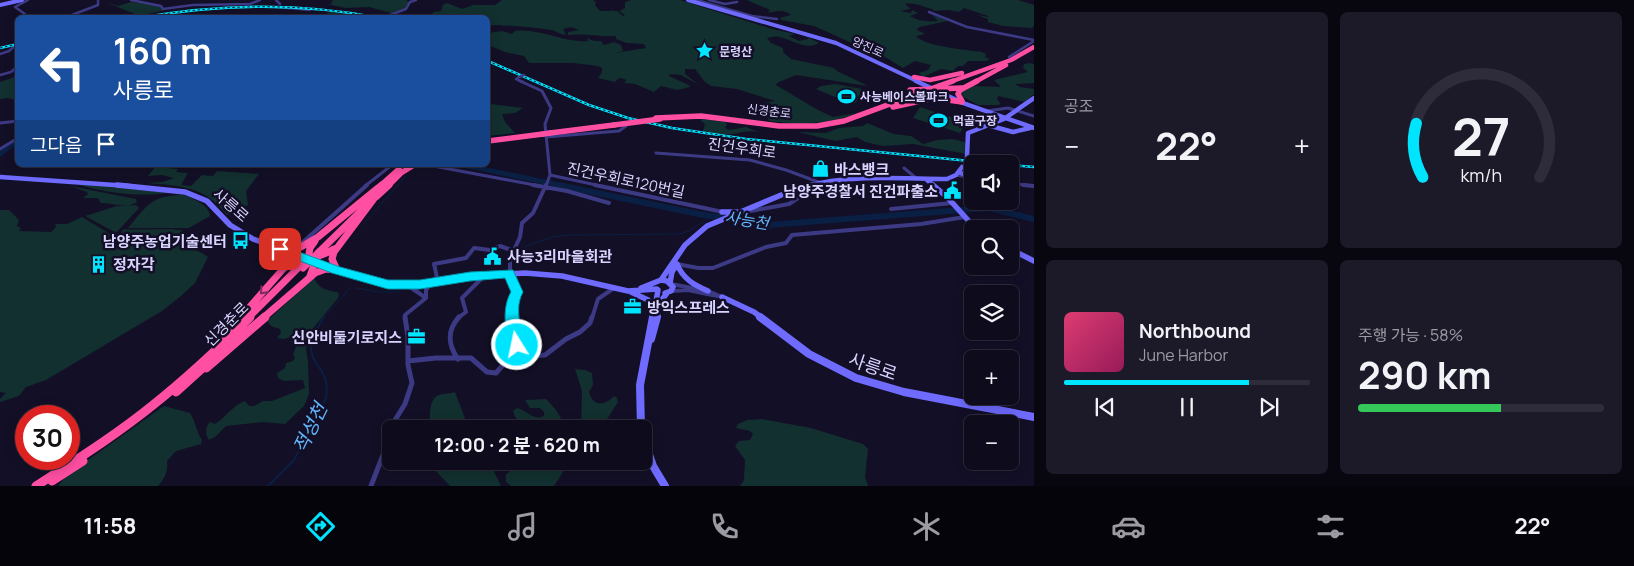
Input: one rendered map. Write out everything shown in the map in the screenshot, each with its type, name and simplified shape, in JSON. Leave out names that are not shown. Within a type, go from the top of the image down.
[{"type":"highway","name":"신경춘로","points":[[490,140],[658,118],[709,118],[778,128],[806,129],[839,125],[1008,64],[1034,48]]},
{"type":"highway","name":"신경춘로","points":[[934,90],[1002,64],[1034,48]]},
{"type":"highway","points":[[912,77],[925,80],[941,78],[1002,64]]},
{"type":"highway","points":[[962,101],[958,92],[1008,64]]},
{"type":"highway","points":[[883,108],[916,85],[912,77]]},
{"type":"highway","points":[[934,90],[936,83],[941,78]]},
{"type":"highway","points":[[910,90],[921,88],[954,90],[969,85]]},
{"type":"highway","points":[[934,90],[942,97],[962,101]]},
{"type":"highway","name":"신경춘로","points":[[44,486],[121,435],[196,376],[377,192],[407,167]]},
{"type":"highway","points":[[205,361],[284,268],[287,259],[280,249],[301,247],[318,237],[377,192]]},
{"type":"highway","points":[[196,376],[303,283],[322,270],[336,270],[332,256],[377,192]]},
{"type":"highway","points":[[303,283],[314,268],[308,259],[310,248],[318,237]]},
{"type":"highway","points":[[284,268],[295,262],[324,256],[338,246]]},
{"type":"highway","name":"신경춘로","points":[[36,486],[134,420],[205,361],[301,268]]},
{"type":"main road","name":"양진로","points":[[690,0],[823,39],[912,77],[934,90],[996,115],[1034,127]]},
{"type":"main road","points":[[0,5],[20,2]]},
{"type":"main road","points":[[0,5],[20,2]]},
{"type":"main road","points":[[984,128],[1007,119],[1034,98]]},
{"type":"main road","name":"양진로","points":[[962,101],[996,115]]},
{"type":"main road","points":[[996,122],[998,119],[996,115],[1012,114]]},
{"type":"main road","points":[[1012,114],[1015,119],[1034,127]]},
{"type":"main road","points":[[996,122],[1010,129],[1020,127],[1007,119]]},
{"type":"main road","points":[[968,155],[966,137],[968,133],[994,126],[1013,132],[1034,127]]},
{"type":"main road","name":"진건우회로","points":[[641,420],[640,385],[658,286],[685,245],[707,226],[791,191],[821,183],[915,177],[939,180],[951,179],[959,171],[964,174]]},
{"type":"main road","name":"사릉로","points":[[0,177],[93,182],[185,192],[207,201],[235,229],[263,243],[377,283],[407,285],[509,273],[554,275],[628,291],[658,286]]},
{"type":"main road","points":[[926,179],[953,203],[968,220]]},
{"type":"main road","points":[[935,187],[935,182],[939,180]]},
{"type":"main road","points":[[722,212],[734,214]]},
{"type":"main road","name":"진건우회로","points":[[648,346],[661,301],[670,288],[672,272],[690,242]]},
{"type":"main road","points":[[1019,253],[1034,260]]},
{"type":"main road","points":[[677,264],[680,273],[688,282],[708,291]]},
{"type":"main road","points":[[658,286],[670,288]]},
{"type":"main road","points":[[658,286],[670,288]]},
{"type":"main road","points":[[614,288],[647,299],[652,307],[653,315]]},
{"type":"main road","name":"사릉로","points":[[722,297],[754,312],[809,354],[842,372],[870,383],[904,392],[1034,417]]},
{"type":"main road","points":[[652,463],[665,486]]},
{"type":"street","points":[[24,15],[15,7],[20,2],[28,0]]},
{"type":"street","points":[[72,15],[98,5],[98,0]]},
{"type":"street","points":[[131,0],[161,6],[162,9],[193,5],[250,4],[260,0]]},
{"type":"street","points":[[276,0],[279,5],[300,10],[310,10]]},
{"type":"street","points":[[390,15],[406,9],[410,2],[416,0]]},
{"type":"street","points":[[697,0],[760,18],[774,21],[778,19]]},
{"type":"street","points":[[709,0],[725,4],[737,2]]},
{"type":"street","points":[[929,12],[950,23],[974,30],[1034,40]]},
{"type":"street","points":[[1009,57],[1034,40]]},
{"type":"street","points":[[0,54],[9,51],[15,46]]},
{"type":"street","points":[[0,75],[9,73],[15,68]]},
{"type":"street","points":[[519,77],[528,73]]},
{"type":"street","name":"진건우회로120번길","points":[[519,77],[516,79],[542,91],[550,108],[545,124],[550,176],[722,212]]},
{"type":"street","points":[[987,110],[1008,108],[1034,116]]},
{"type":"street","points":[[0,123],[15,121]]},
{"type":"street","name":"진건우회로120번길","points":[[546,134],[623,131],[624,126],[632,125]]},
{"type":"street","points":[[0,149],[15,140]]},
{"type":"street","name":"진건우회로","points":[[656,153],[725,156],[753,161],[787,170],[821,183]]},
{"type":"street","points":[[263,243],[275,237],[300,243],[303,242],[373,179],[389,167]]},
{"type":"street","points":[[439,167],[545,187],[609,203]]},
{"type":"street","points":[[904,168],[915,177]]},
{"type":"street","points":[[519,356],[512,316],[512,302],[517,292],[509,273],[510,259],[520,237],[522,223],[533,213],[550,176]]},
{"type":"street","name":"진건우회로","points":[[734,214],[789,204],[821,183]]},
{"type":"street","points":[[1019,184],[1034,186]]},
{"type":"street","points":[[892,209],[953,203]]},
{"type":"street","points":[[677,264],[694,268],[727,265],[731,260],[766,247],[786,243],[792,235],[921,224],[964,216]]},
{"type":"street","points":[[426,298],[426,290],[435,282],[434,264],[466,258],[474,248],[489,250],[500,246],[514,251]]},
{"type":"street","points":[[458,359],[452,348],[450,332],[457,319],[466,312],[462,298],[485,275]]},
{"type":"street","points":[[407,285],[426,298]]},
{"type":"street","points":[[408,361],[436,358],[471,358],[484,370],[493,374],[499,371],[510,357],[537,357],[545,355],[566,339],[580,332],[590,323],[598,299],[614,288]]},
{"type":"street","name":"사릉로","points":[[670,288],[708,291],[722,297]]},
{"type":"street","name":"사릉로","points":[[670,288],[722,297]]},
{"type":"street","points":[[371,486],[387,447],[392,425],[407,398],[412,380],[408,361],[408,337],[405,315],[426,298]]},
{"type":"green space","points":[[333,0],[406,0],[409,2],[405,9],[391,13],[369,7],[345,8],[327,4],[331,4]]},
{"type":"green space","points":[[502,0],[593,0],[600,11],[611,11],[612,8],[612,11],[617,11],[623,16],[625,15],[619,11],[625,8],[625,2],[631,0],[680,0],[772,29],[795,34],[789,36],[799,41],[808,39],[807,37],[819,43],[809,46],[784,38],[767,38],[771,43],[783,48],[783,52],[791,59],[834,68],[868,86],[796,75],[776,85],[833,117],[856,113],[824,122],[791,123],[769,121],[768,118],[750,113],[766,112],[749,109],[777,108],[769,104],[766,107],[764,103],[775,101],[737,89],[711,86],[705,82],[695,69],[685,69],[685,74],[699,85],[681,75],[670,74],[669,76],[690,87],[677,90],[661,86],[654,92],[635,84],[624,83],[625,79],[619,78],[615,82],[598,78],[602,68],[598,66],[574,63],[529,63],[524,56],[505,52],[490,46],[490,33],[502,31],[512,34],[515,31],[524,31],[579,41],[588,41],[587,38],[601,41],[604,45],[614,42],[621,45],[623,51],[615,53],[646,48],[644,44],[627,43],[616,39],[616,36],[568,35],[568,32],[579,30],[571,27],[563,29],[566,35],[543,29],[490,25],[492,21],[490,21],[490,15],[431,15],[434,12],[441,11],[443,5],[447,3],[462,9],[473,5],[495,5]]},
{"type":"green space","points":[[747,0],[1018,0],[1034,5],[1034,26],[1032,28],[1003,26],[988,22],[988,19],[977,15],[988,16],[964,8],[959,12],[948,10],[934,11],[915,4],[905,4],[911,9],[900,11],[911,13],[912,10],[918,13],[910,16],[916,19],[938,21],[932,15],[948,21],[919,27],[917,30],[925,34],[916,36],[920,39],[946,47],[982,52],[986,54],[985,57],[990,59],[986,61],[968,61],[953,71],[941,69],[923,77],[919,73],[928,70],[931,65],[915,61],[903,68],[882,55],[814,26],[781,20],[780,18],[791,15],[783,11],[768,13],[770,10]]},
{"type":"green space","points":[[105,2],[118,6],[131,2],[140,3],[160,6],[164,10],[138,15]]},
{"type":"green space","points":[[330,12],[352,15],[324,15]]},
{"type":"green space","points":[[1024,64],[1034,64],[1034,83],[1015,84],[1020,87],[1034,89],[1034,94],[1025,102],[998,96],[997,99],[1001,104],[978,105],[963,97],[961,92],[974,86],[1001,87],[994,80],[1028,72],[1023,68]]},
{"type":"green space","points":[[15,77],[15,100],[0,99],[0,82]]},
{"type":"green space","name":"사능베이스볼파크","points":[[835,84],[862,89],[856,103],[849,103],[816,89],[821,86]]},
{"type":"green space","points":[[490,104],[523,108],[515,113],[502,114],[505,122],[515,133],[490,136]]},
{"type":"green space","name":"먹골구장","points":[[920,107],[966,122],[960,133],[913,118]]},
{"type":"green space","points":[[700,120],[725,122],[727,124],[725,128],[729,130],[746,127],[759,132],[748,131],[717,134],[706,132],[703,131],[705,124]]},
{"type":"green space","points":[[867,123],[894,134],[911,136],[923,144],[937,140],[953,139],[965,142],[968,151],[966,154],[913,144],[883,146],[865,142],[857,137],[835,141],[798,132],[826,133],[839,128],[863,126]]},
{"type":"green space","points":[[155,167],[178,169],[176,172],[188,173],[181,185],[191,186],[202,175],[213,176],[217,171],[259,174],[246,191],[248,205],[227,215],[210,198],[192,189],[147,183],[163,182],[174,178],[162,175],[148,176]]},
{"type":"green space","points":[[81,183],[167,193],[123,194],[79,185]]},
{"type":"green space","points":[[70,186],[136,199],[137,202],[129,205],[101,203],[98,198],[83,198],[88,194],[87,192]]},
{"type":"green space","points":[[174,195],[185,195],[204,205],[210,216],[189,228],[128,228],[152,202]]},
{"type":"green space","points":[[136,205],[139,208],[116,233],[85,216],[117,206]]},
{"type":"green space","points":[[0,210],[9,210],[19,220],[17,226],[21,228],[19,231],[51,232],[56,227],[55,224],[67,224],[82,217],[112,235],[105,244],[151,245],[177,238],[208,257],[195,283],[162,311],[46,380],[26,387],[19,396],[0,402],[0,399],[6,393],[0,392]]},
{"type":"green space","points":[[124,229],[173,229],[184,231],[169,239],[119,243],[121,232]]},
{"type":"green space","points":[[314,278],[323,288],[337,292],[339,294],[338,298],[310,332],[284,339],[277,338],[281,333],[280,329],[271,326],[267,321]]},
{"type":"green space","points":[[309,336],[306,350],[309,394],[304,406],[285,424],[263,422],[226,426],[209,440],[206,431],[210,422],[215,424],[241,403],[245,401],[249,406],[254,406],[263,401],[272,401],[305,388],[303,380],[284,381],[278,378],[277,373],[285,368],[286,363],[293,361],[295,358],[293,355],[296,347],[290,341]]},
{"type":"green space","points":[[575,369],[592,373],[593,385],[589,392],[593,400],[603,403],[614,396],[618,402],[606,420],[581,420],[582,391]]},
{"type":"green space","points":[[455,392],[466,420],[430,420],[431,405],[435,397]]},
{"type":"green space","points":[[546,399],[558,412],[562,420],[518,420],[513,411],[517,408],[537,417],[544,416],[544,412],[540,408],[530,408],[525,400]]},
{"type":"green space","points":[[164,406],[190,413],[202,440],[201,444],[176,451],[167,461],[166,475],[158,486],[58,486],[67,475],[74,470],[80,470],[80,466]]},
{"type":"green space","points":[[762,419],[811,428],[863,444],[868,449],[865,477],[868,486],[740,486],[744,480],[745,460],[735,446],[739,441],[750,440],[753,434],[750,431],[736,428],[738,424],[747,420]]},
{"type":"green space","points":[[435,470],[493,470],[501,486],[450,486]]},
{"type":"green space","points":[[512,470],[564,470],[554,486],[511,486],[506,482],[506,474]]},
{"type":"waterway","name":"사능천","points":[[0,154],[15,142]]},
{"type":"waterway","name":"사능천","points":[[473,167],[564,186]]},
{"type":"waterway","points":[[362,226],[406,176]]},
{"type":"waterway","name":"사능천","points":[[558,185],[699,214],[768,225],[989,208],[1034,219]]},
{"type":"waterway","name":"적성천","points":[[519,249],[552,237],[569,235],[679,234],[689,231],[712,216]]},
{"type":"waterway","name":"적성천","points":[[323,318],[351,287]]},
{"type":"waterway","name":"적성천","points":[[357,288],[378,292],[399,292]]},
{"type":"waterway","name":"적성천","points":[[268,486],[294,460],[326,398],[327,385],[324,376],[315,362],[311,346],[315,333],[324,317]]},
{"type":"railway","points":[[157,15],[199,10],[259,7],[319,9],[361,15]]},
{"type":"railway","points":[[0,48],[15,45]]},
{"type":"railway","points":[[490,62],[589,105],[628,118],[672,128],[746,139],[964,160]]},
{"type":"railway","points":[[1019,166],[1034,167]]},
{"type":"place","name":"문령산","points":[[705,51]]},
{"type":"place","name":"사능베이스볼파크","points":[[846,96]]},
{"type":"place","name":"먹골구장","points":[[939,120]]},
{"type":"place","name":"바스뱅크","points":[[820,169]]},
{"type":"place","name":"남양주경찰서 진건파출소","points":[[952,191]]},
{"type":"place","name":"남양주농업기술센터","points":[[241,241]]},
{"type":"place","name":"사능3리마을회관","points":[[493,256]]},
{"type":"place","name":"정자각","points":[[99,264]]},
{"type":"place","name":"방익스프레스","points":[[633,307]]},
{"type":"place","name":"신안비둘기로지스","points":[[416,337]]},
{"type":"route","points":[[280,249],[377,283],[420,285],[470,276],[509,273],[517,292],[512,302],[513,327],[517,345]]}]
